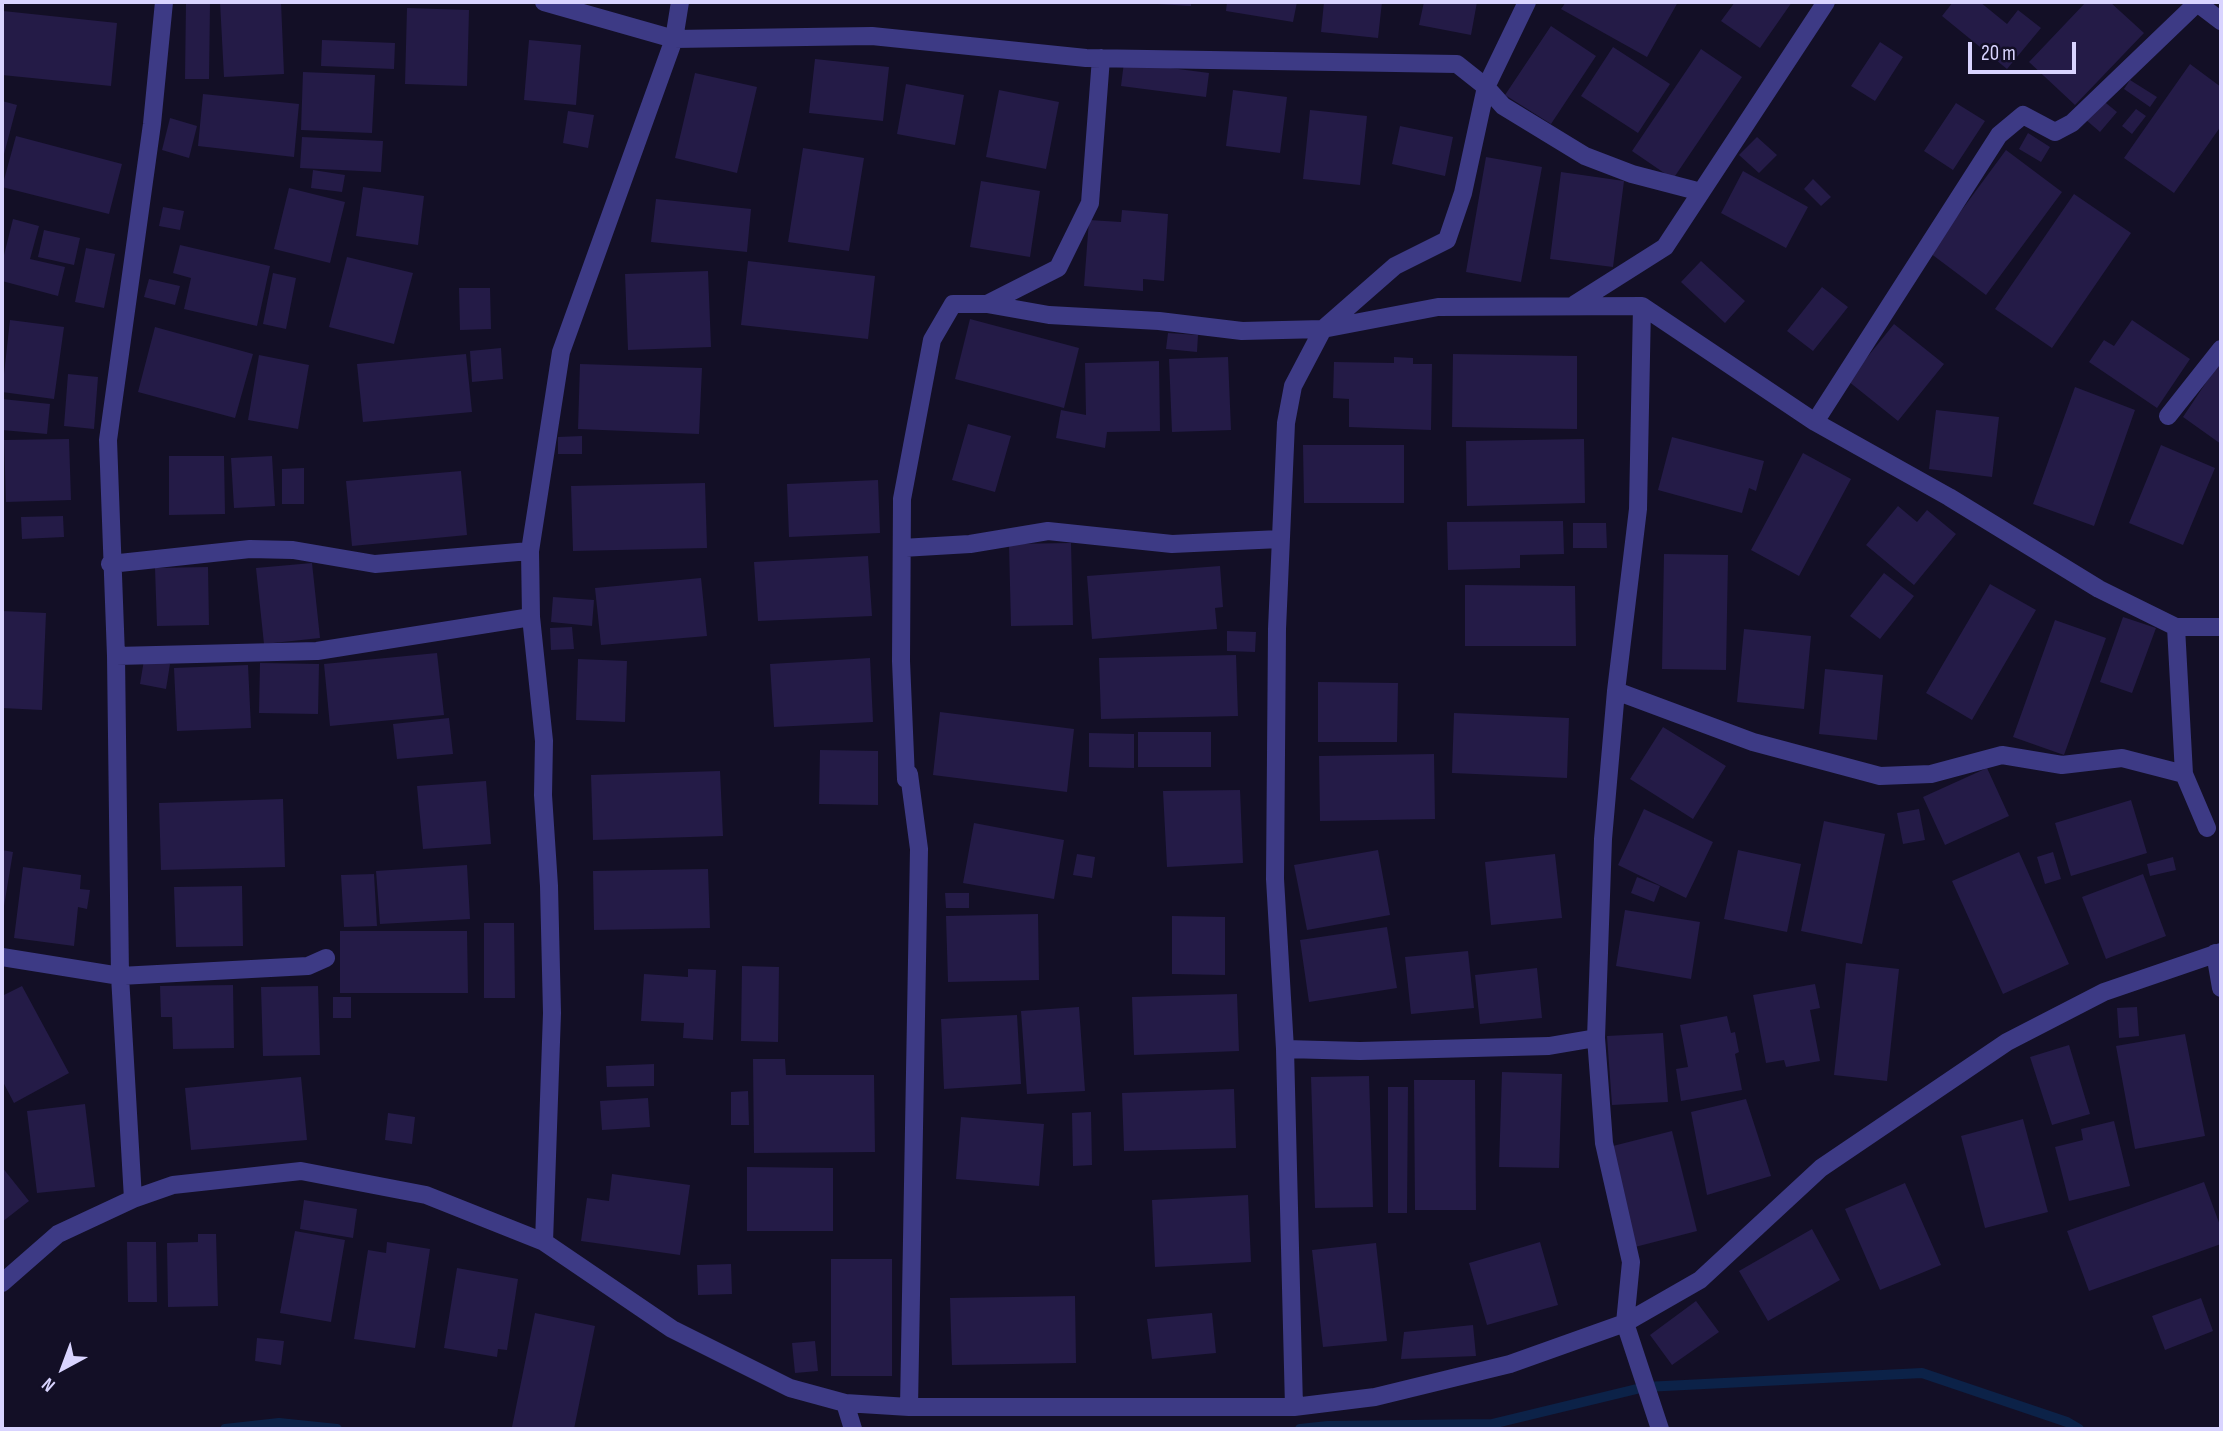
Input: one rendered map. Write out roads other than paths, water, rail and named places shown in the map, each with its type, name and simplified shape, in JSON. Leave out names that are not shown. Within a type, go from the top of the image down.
[{"type":"street","points":[[132,1199],[120,976],[116,656],[110,564],[108,440],[152,124],[164,2]]},
{"type":"street","points":[[544,2],[674,39],[872,36],[1101,58],[1457,64],[1486,87],[1503,106],[1585,156],[1632,174],[1701,192]]},
{"type":"street","points":[[544,1242],[551,963],[543,795],[544,741],[531,617],[530,551],[561,352],[674,39],[680,2]]},
{"type":"street","points":[[1294,1407],[1285,1049],[1275,879],[1280,539],[1286,423],[1293,386],[1323,329],[1395,267],[1447,240],[1463,192],[1486,87],[1527,2]]},
{"type":"street","points":[[1574,304],[1665,247],[1826,2]]},
{"type":"street","points":[[1815,422],[1999,135],[2022,115],[2055,132],[2072,123],[2196,2],[2221,22]]},
{"type":"street","points":[[987,304],[1058,268],[1090,203],[1101,58]]},
{"type":"street","points":[[909,1407],[919,849],[909,774],[906,779],[901,661],[902,499],[932,340],[953,304],[987,304],[1049,315],[1159,321],[1242,331],[1323,329],[1438,307],[1574,304],[1642,306],[1815,422],[1949,497],[2099,589],[2176,627],[2221,628]]},
{"type":"street","points":[[1642,306],[1638,509],[1616,691],[1603,839],[1596,1038],[1604,1143],[1630,1262],[1625,1323],[1660,1429]]},
{"type":"street","points":[[2168,416],[2221,349]]},
{"type":"street","points":[[902,548],[970,544],[1048,531],[1172,544],[1280,539]]},
{"type":"street","points":[[110,564],[250,548],[293,550],[376,564],[530,551]]},
{"type":"street","points":[[116,656],[317,651],[531,617]]},
{"type":"street","points":[[2176,627],[2184,774],[2207,828]]},
{"type":"street","points":[[1616,691],[1753,742],[1880,776],[1931,774],[2002,755],[2062,765],[2122,758],[2184,774]]},
{"type":"street","points":[[2,1283],[58,1234],[132,1199],[173,1185],[301,1171],[426,1195],[544,1242],[672,1329],[790,1388],[845,1403],[909,1407],[1294,1407],[1375,1397],[1510,1364],[1625,1323],[1700,1280],[1821,1168],[2007,1042],[2104,992],[2218,952],[2221,988]]},
{"type":"street","points":[[2,957],[120,976],[308,966],[326,958]]},
{"type":"street","points":[[1285,1049],[1360,1051],[1549,1046],[1596,1038]]},
{"type":"street","points":[[845,1403],[853,1429]]},
{"type":"waterway","points":[[1300,1429],[1328,1426],[1492,1424],[1645,1387],[1922,1373],[2067,1422],[2079,1429]]},
{"type":"waterway","points":[[225,1429],[279,1423],[337,1429]]}]
